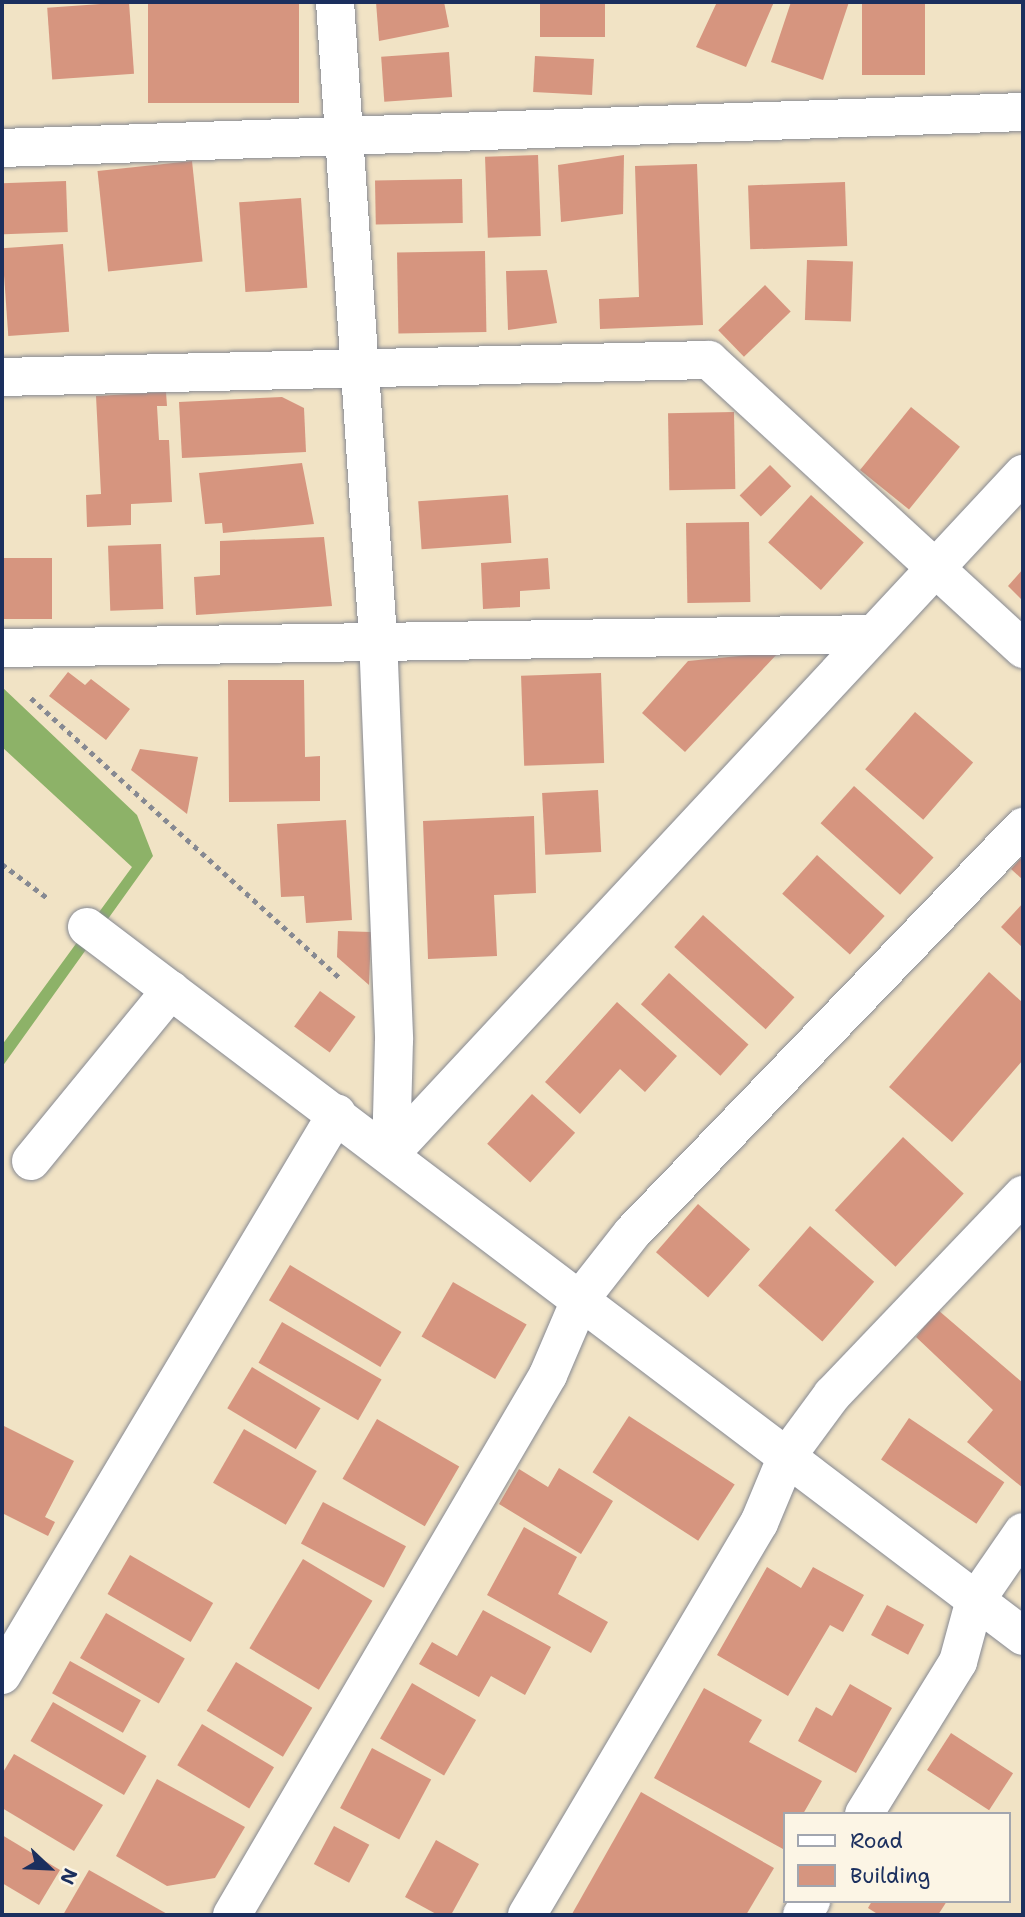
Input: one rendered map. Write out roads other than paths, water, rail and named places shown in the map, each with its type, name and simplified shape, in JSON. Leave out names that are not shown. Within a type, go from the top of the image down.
[{"type":"street","points":[[335,2],[357,365],[378,637],[394,1040],[391,1153]]},
{"type":"street","points":[[2,148],[1023,112]]},
{"type":"street","points":[[2,377],[357,365],[709,360],[1023,649]]},
{"type":"street","points":[[391,1153],[871,634],[1023,474]]},
{"type":"street","points":[[2,648],[378,637],[871,634]]},
{"type":"street","points":[[232,1915],[548,1375],[580,1298],[632,1233],[1023,827]]},
{"type":"street","points":[[87,927],[391,1153],[787,1456],[974,1603],[1023,1636]]},
{"type":"street","points":[[31,1161],[171,990]]},
{"type":"street","points":[[2,1675],[337,1113]]},
{"type":"street","points":[[527,1915],[759,1523],[787,1456],[832,1395],[1023,1195]]},
{"type":"street","points":[[865,1812],[958,1662],[974,1603],[1023,1532]]}]
